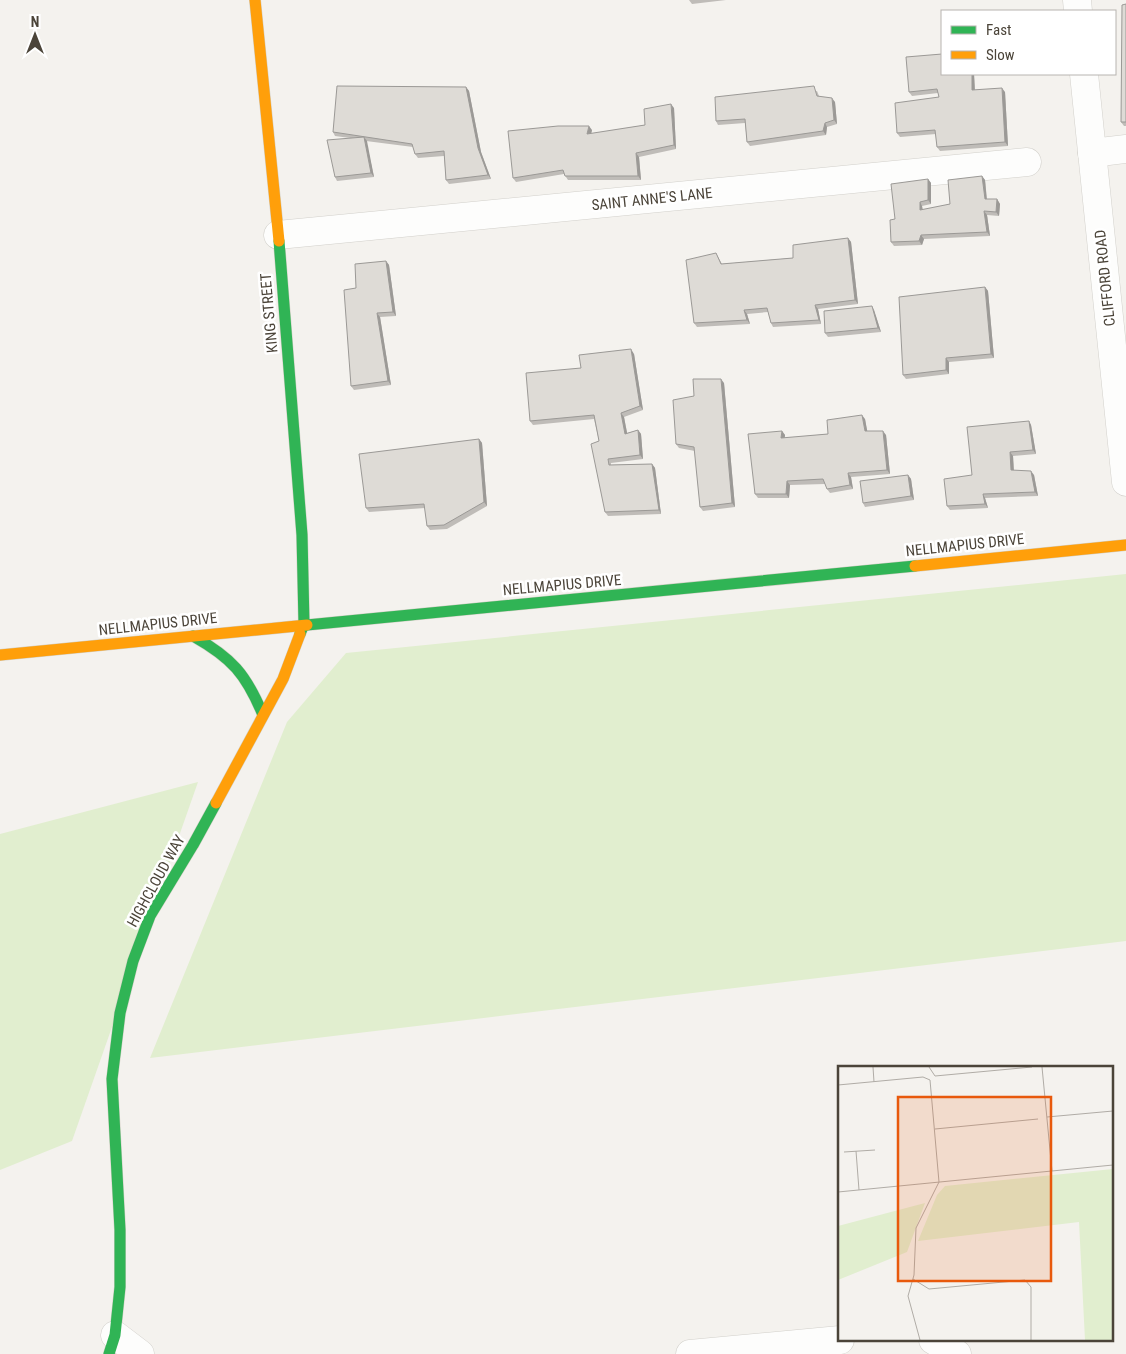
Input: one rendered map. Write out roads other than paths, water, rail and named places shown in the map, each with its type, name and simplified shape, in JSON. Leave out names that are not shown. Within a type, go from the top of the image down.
[{"type":"street","name":"KING STREET","points":[[254,0],[278,235],[302,535],[304,624]]},
{"type":"street","name":"CLIFFORD ROAD","points":[[1084,75],[1126,482]]},
{"type":"street","points":[[1092,153],[1126,149]]},
{"type":"street","name":"SAINT ANNE'S LANE","points":[[278,235],[1027,162]]},
{"type":"street","name":"NELLMAPIUS DRIVE","points":[[0,655],[1126,545]]},
{"type":"street","name":"HIGHCLOUD WAY","points":[[112,1344],[119,1301],[120,1230],[112,1079],[120,1013],[136,950],[150,916],[193,845],[283,679],[304,624]]},
{"type":"street","points":[[193,636],[215,647],[234,664],[256,696],[263,715]]},
{"type":"street","points":[[690,1354],[838,1340]]},
{"type":"street","points":[[936,1342],[957,1354]]},
{"type":"street","points":[[112,1344],[140,1354]]}]
